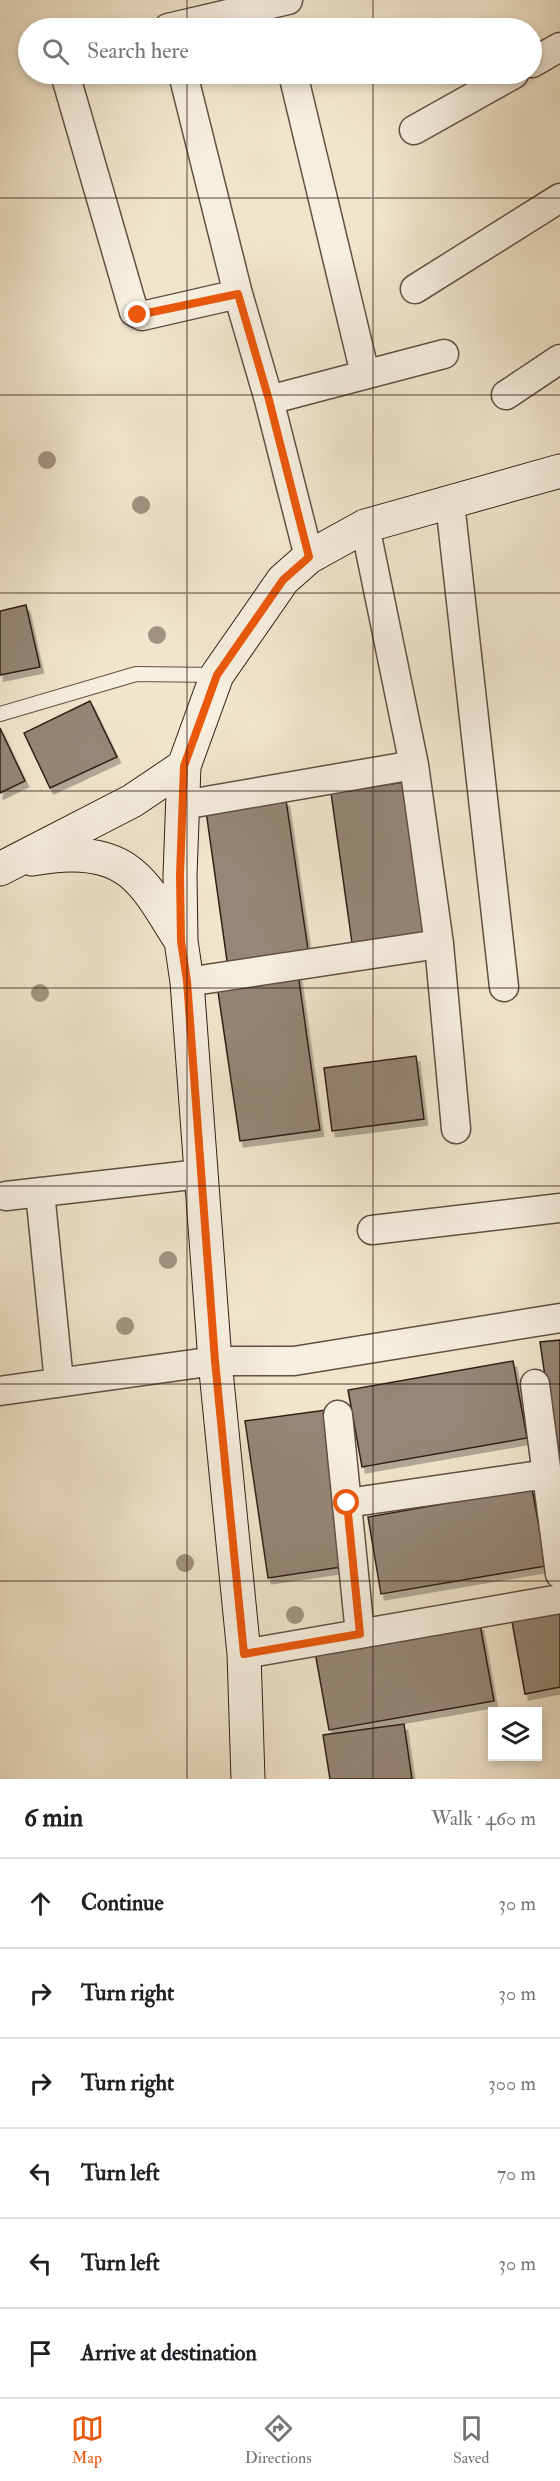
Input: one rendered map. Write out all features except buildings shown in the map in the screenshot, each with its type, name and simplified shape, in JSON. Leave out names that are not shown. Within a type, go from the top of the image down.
[{"type":"street","points":[[216,18],[282,11]]},
{"type":"street","points":[[542,57],[560,47]]},
{"type":"street","points":[[68,84],[134,312],[142,316],[238,294]]},
{"type":"street","points":[[186,84],[238,294],[269,400],[309,557]]},
{"type":"street","points":[[295,84],[365,374]]},
{"type":"street","points":[[414,130],[496,84]]},
{"type":"street","points":[[415,289],[560,198]]},
{"type":"street","points":[[269,400],[444,354]]},
{"type":"street","points":[[506,394],[560,359]]},
{"type":"street","points":[[248,1779],[244,1654],[215,1361],[187,981],[181,941],[184,766],[217,675],[283,580],[309,557],[365,526],[560,471]]},
{"type":"street","points":[[450,503],[504,987]]},
{"type":"street","points":[[365,526],[414,765],[439,944],[456,1129]]},
{"type":"street","points":[[183,805],[414,765]]},
{"type":"street","points":[[8,865],[132,801],[184,766]]},
{"type":"street","points":[[8,865],[51,855],[83,856],[113,861],[132,873],[181,941]]},
{"type":"street","points":[[187,981],[439,944]]},
{"type":"street","points":[[6,1196],[200,1174]]},
{"type":"street","points":[[39,1192],[59,1382]]},
{"type":"street","points":[[372,1230],[560,1208]]},
{"type":"street","points":[[0,1390],[215,1361],[294,1361],[560,1318]]},
{"type":"street","points":[[535,1384],[560,1574]]},
{"type":"street","points":[[338,1415],[360,1634]]},
{"type":"street","points":[[347,1503],[547,1474]]},
{"type":"street","points":[[244,1654],[560,1599]]},
{"type":"lane","points":[[0,714],[136,674],[217,675]]},
{"type":"route","points":[[138,315],[142,316],[238,294],[269,400],[309,557],[283,580],[217,675],[184,766],[180,875],[181,941],[187,981],[215,1361],[244,1654],[360,1634],[347,1503]]}]
